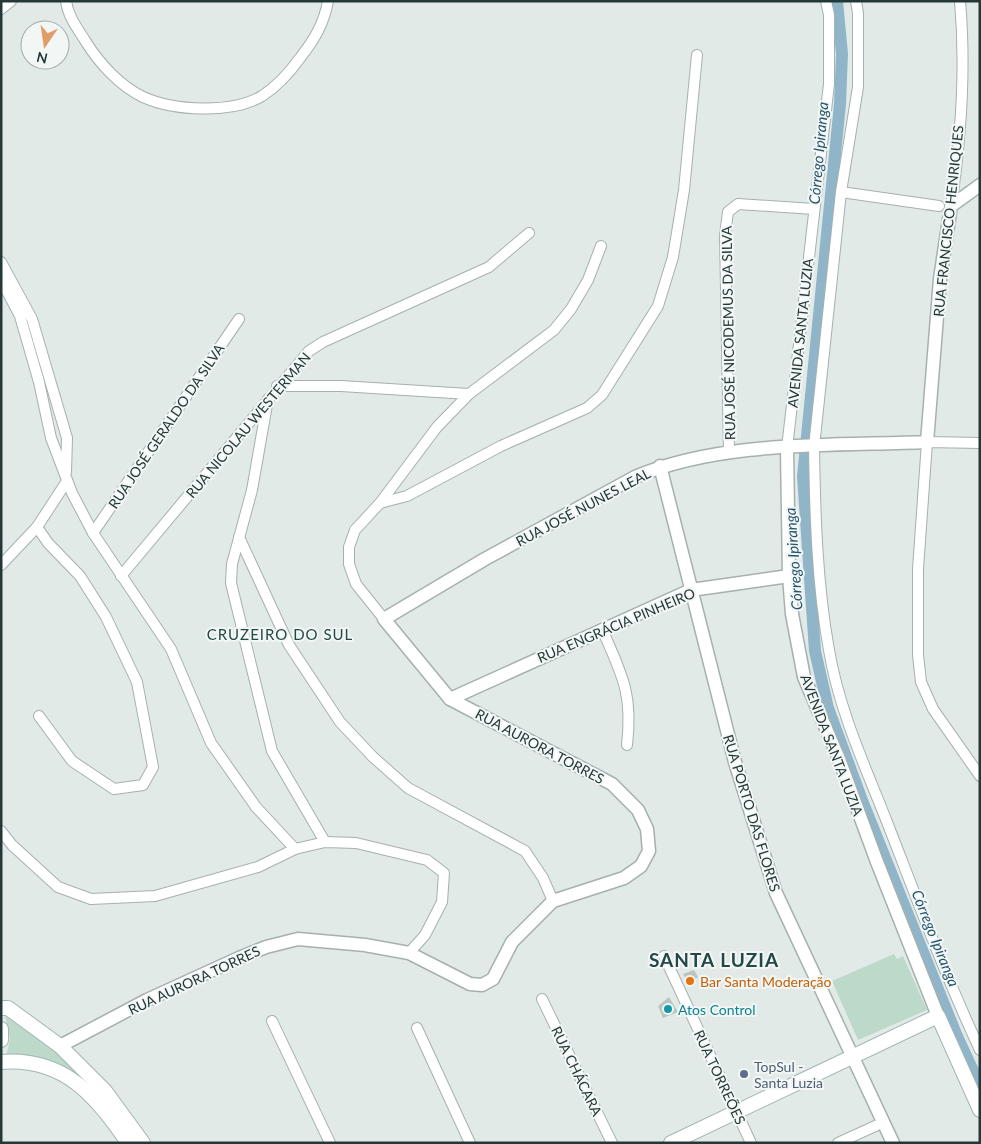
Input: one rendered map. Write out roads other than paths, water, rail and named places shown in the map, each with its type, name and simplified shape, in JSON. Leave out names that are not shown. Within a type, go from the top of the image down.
[{"type":"main road","points":[[4,1007],[60,1046],[105,1090],[143,1143]]},
{"type":"main road","points":[[672,1143],[938,1016]]},
{"type":"main road","name":"AVENIDA SANTA LUZIA","points":[[938,1016],[980,1110]]},
{"type":"main road","points":[[1,1029],[1,1040]]},
{"type":"main road","points":[[1,1062],[22,1061],[40,1064],[58,1072],[93,1096],[128,1143]]},
{"type":"main road","points":[[1,1068],[21,1067],[58,1072]]},
{"type":"street","points":[[1,9],[11,1]]},
{"type":"street","points":[[66,1],[68,12],[96,58],[128,87],[143,97],[167,104],[212,109],[237,106],[262,96],[290,72],[316,37],[326,16],[328,1]]},
{"type":"street","name":"AVENIDA SANTA LUZIA","points":[[826,1],[829,15],[829,84],[814,209],[790,447],[788,576],[792,614],[804,677],[839,759],[876,862],[938,1016]]},
{"type":"street","name":"AVENIDA SANTA LUZIA","points":[[856,1],[858,13],[858,87],[840,192],[811,447],[824,616],[835,680],[851,730],[948,981],[980,1050]]},
{"type":"street","name":"RUA FRANCISCO HENRIQUES","points":[[927,442],[945,206],[960,125],[963,32],[960,1]]},
{"type":"street","points":[[380,503],[407,496],[501,446],[587,408],[602,395],[658,306],[673,257],[684,190],[697,55]]},
{"type":"street","points":[[840,192],[945,206],[980,185]]},
{"type":"street","name":"RUA JOSÉ NICODEMUS DA SILVA","points":[[730,453],[725,234],[728,212],[738,204],[814,209]]},
{"type":"street","name":"RUA NICOLAU WESTERMAN","points":[[121,576],[308,351],[323,342],[489,266],[529,233]]},
{"type":"street","name":"RUA AURORA TORRES","points":[[60,1046],[147,1000],[266,947],[298,939],[365,945],[409,953],[470,984],[482,985],[492,979],[512,942],[553,901],[624,878],[641,866],[649,851],[647,828],[638,810],[612,784],[450,699],[356,584],[349,564],[349,546],[355,530],[380,503],[437,427],[469,394],[554,330],[571,309],[588,280],[601,246]]},
{"type":"street","points":[[1,262],[32,319],[67,438],[66,478],[37,527],[1,564]]},
{"type":"street","points":[[1,280],[20,316],[39,382],[51,438],[66,478],[94,533],[171,649],[211,743],[256,807],[295,849]]},
{"type":"street","name":"RUA JOSÉ GERALDO DA SILVA","points":[[94,533],[239,319]]},
{"type":"street","points":[[277,386],[341,386],[469,394]]},
{"type":"street","points":[[268,398],[252,490],[232,564],[231,583],[272,751],[325,842]]},
{"type":"street","points":[[927,442],[918,569],[918,655],[921,682],[933,709],[980,776]]},
{"type":"street","name":"RUA JOSÉ NUNES LEAL","points":[[384,619],[485,560],[635,477],[660,466],[730,453],[790,447],[927,442],[980,443]]},
{"type":"street","name":"RUA PORTO DAS FLORES","points":[[660,466],[734,762],[776,893],[893,1143]]},
{"type":"street","points":[[37,527],[48,543],[80,576],[106,617],[137,682],[154,766],[143,785],[114,789],[72,761],[39,716]]},
{"type":"street","points":[[238,537],[289,645],[340,722],[373,757],[408,788],[525,850],[553,901]]},
{"type":"street","name":"RUA ENGRÁCIA PINHEIRO","points":[[450,699],[691,590],[788,576]]},
{"type":"street","points":[[602,629],[629,696],[631,716],[627,745]]},
{"type":"street","points":[[1,831],[12,845],[58,887],[91,899],[154,896],[258,867],[295,849],[325,842],[356,843],[427,860],[444,873],[442,902],[425,936],[409,953]]},
{"type":"street","name":"RUA TORREÕES","points":[[664,956],[751,1143]]},
{"type":"street","name":"RUA CHÁCARA","points":[[542,999],[612,1143]]},
{"type":"street","points":[[272,1021],[330,1143]]},
{"type":"street","points":[[417,1028],[470,1143]]},
{"type":"street","points":[[838,1143],[884,1122]]},
{"type":"waterway","name":"Córrego Ipiranga","points":[[837,1],[842,54],[840,104],[803,476],[815,651],[828,708],[863,803],[956,1034],[980,1086]]},
{"type":"place","name":"Bar Santa Moderação","points":[[690,981]]},
{"type":"place","name":"Atos Control","points":[[668,1009]]},
{"type":"place","name":"TopSul - Santa Luzia","points":[[744,1074]]},
{"type":"district","name":"CRUZEIRO DO SUL","points":[[280,634]]},
{"type":"district","name":"SANTA LUZIA","points":[[714,959]]}]
